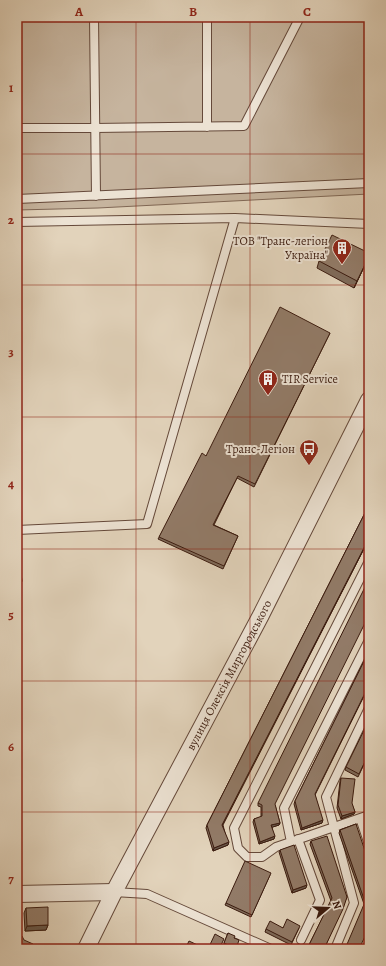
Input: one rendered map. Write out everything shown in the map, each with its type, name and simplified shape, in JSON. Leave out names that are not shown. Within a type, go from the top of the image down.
[{"type":"street","name":"вулиця Олексія Миргородського","points":[[86,949],[114,892],[260,615],[369,400]]},
{"type":"street","points":[[17,894],[114,892]]},
{"type":"lane","points":[[94,17],[96,196]]},
{"type":"lane","points":[[207,17],[207,127]]},
{"type":"lane","points":[[17,128],[244,126],[300,17]]},
{"type":"lane","points":[[17,199],[369,183]]},
{"type":"lane","points":[[17,530],[147,524],[236,218]]},
{"type":"lane","points":[[17,222],[236,218],[369,224]]},
{"type":"lane","points":[[369,561],[234,828],[238,848],[247,857],[262,858],[276,847],[369,815]]},
{"type":"lane","points":[[301,940],[320,900],[295,841],[284,808],[369,640]]},
{"type":"lane","points":[[335,949],[354,903],[326,796],[369,708]]},
{"type":"lane","points":[[369,778],[369,795]]},
{"type":"lane","points":[[360,818],[369,845]]},
{"type":"lane","points":[[114,892],[147,894],[270,949]]},
{"type":"shaded area","points":[[17,17],[369,17],[369,194],[98,208],[17,210]]},
{"type":"building","name":"ТОВ \"Транс-легіон Україна\"","points":[[332,235],[369,253],[357,281],[319,261]]},
{"type":"building","name":"TIR Service","points":[[280,307],[330,333],[255,484],[238,476],[213,525],[238,536],[224,566],[159,537],[202,453],[206,456]]},
{"type":"building","points":[[369,505],[369,538],[222,825],[229,842],[214,848],[207,825]]},
{"type":"building","points":[[17,565],[20,565],[22,581],[17,581]]},
{"type":"building","points":[[369,579],[369,615],[275,804],[280,823],[271,825],[275,836],[260,842],[254,819],[262,816],[262,805],[258,803]]},
{"type":"building","points":[[369,651],[369,685],[315,794],[323,820],[302,828],[295,801]]},
{"type":"building","points":[[369,720],[369,753],[359,774],[346,767]]},
{"type":"building","points":[[341,778],[355,779],[352,803],[355,812],[342,816],[338,805]]},
{"type":"building","points":[[356,824],[369,863],[369,928],[359,949],[345,949],[365,902],[340,830]]},
{"type":"building","points":[[327,836],[347,897],[324,949],[307,949],[332,898],[311,841]]},
{"type":"building","points":[[294,845],[307,885],[293,890],[280,850]]},
{"type":"building","points":[[245,861],[271,873],[252,915],[226,903]]},
{"type":"building","points":[[48,907],[48,925],[27,926],[26,908]]},
{"type":"building","points":[[287,919],[300,926],[292,942],[266,929],[270,921],[283,928]]},
{"type":"building","points":[[228,933],[235,936],[234,938],[239,940],[236,949],[224,943]]},
{"type":"building","points":[[17,934],[22,936],[24,940],[33,944],[34,949],[17,949]]},
{"type":"building","points":[[215,934],[224,939],[219,949],[208,949]]},
{"type":"building","points":[[189,941],[206,949],[185,949]]},
{"type":"place","name":"ТОВ \"Транс-легіон Україна\"","points":[[342,265]]},
{"type":"place","name":"TIR Service","points":[[268,396]]},
{"type":"place","name":"Транс-Легіон","points":[[309,466]]}]
